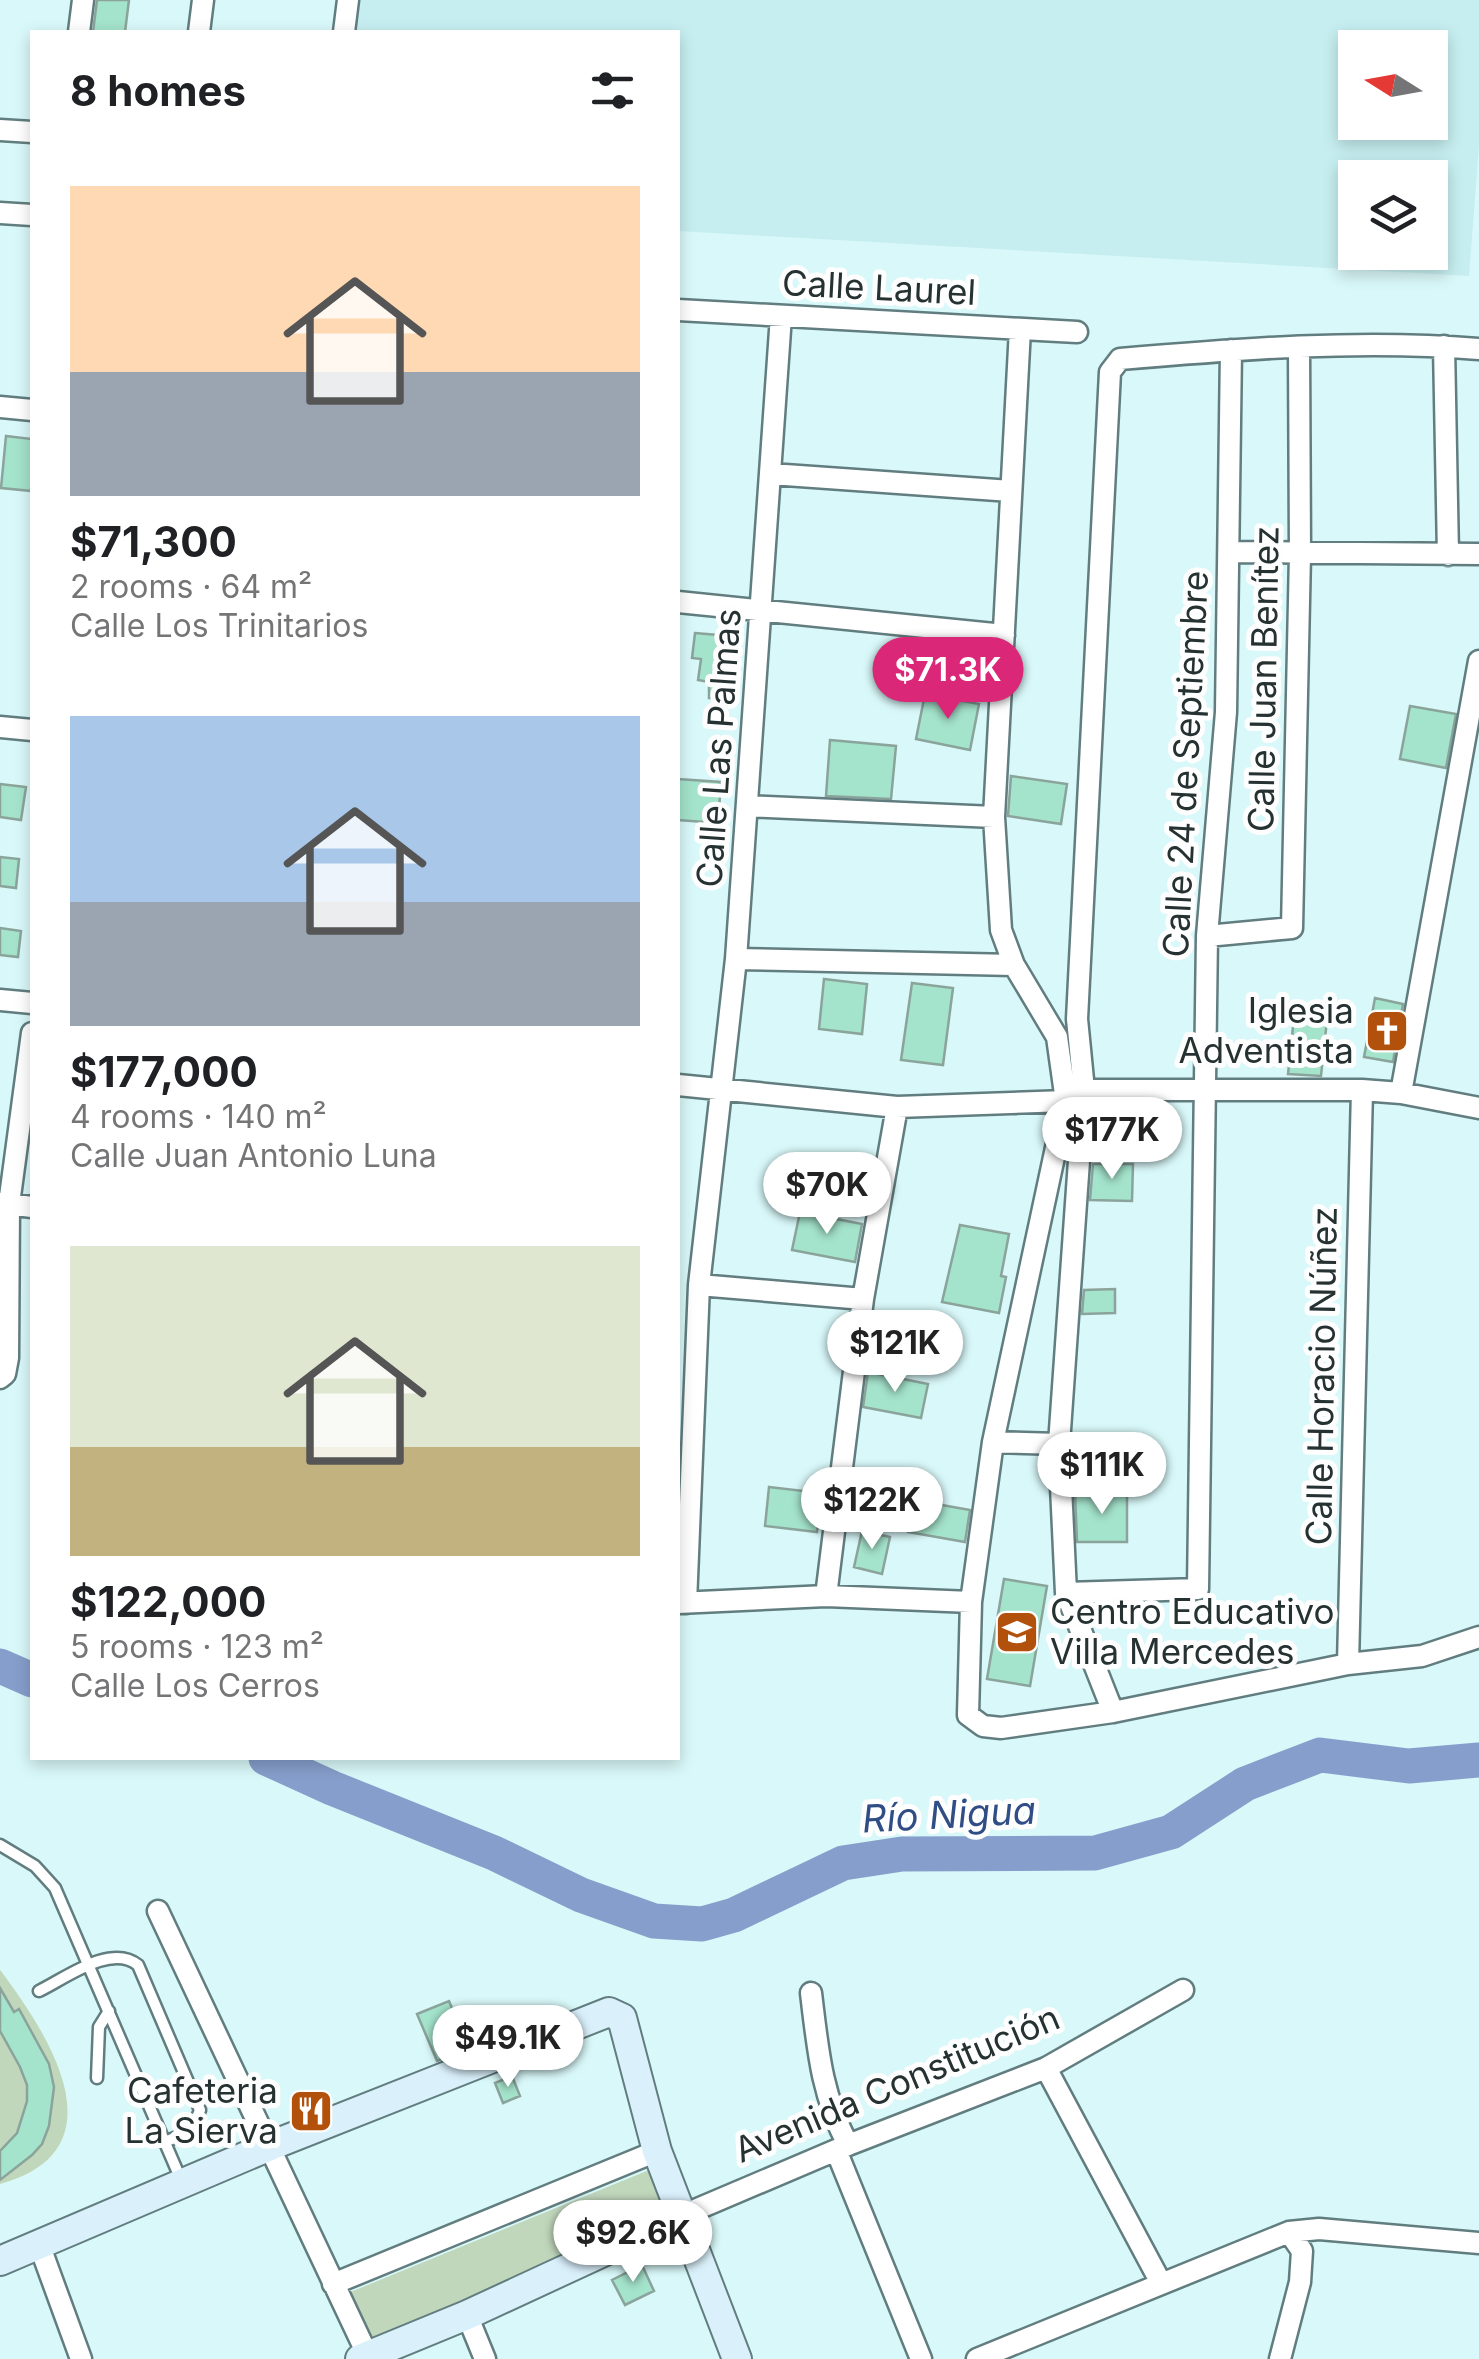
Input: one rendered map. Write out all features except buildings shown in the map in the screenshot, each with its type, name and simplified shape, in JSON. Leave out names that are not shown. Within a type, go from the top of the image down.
[{"type":"main road","points":[[0,2261],[182,2182],[608,2012],[622,2018],[657,2151],[738,2359]]},
{"type":"main road","name":"Avenida Constitución","points":[[364,2357],[467,2315],[681,2216]]},
{"type":"street","points":[[79,30],[83,0]]},
{"type":"street","points":[[200,30],[203,0]]},
{"type":"street","points":[[344,30],[348,0]]},
{"type":"street","points":[[0,130],[30,132]]},
{"type":"street","points":[[0,213],[30,215]]},
{"type":"street","name":"Calle Laurel","points":[[680,310],[1077,332]]},
{"type":"street","name":"Calle Las Palmas","points":[[682,1603],[699,1285],[736,959],[781,316]]},
{"type":"street","points":[[1020,328],[994,817],[1001,930],[1014,966],[1057,1037],[1074,1096],[992,1442],[971,1602],[968,1715],[983,1726],[1002,1728],[1113,1712],[1348,1664],[1422,1656],[1479,1637]]},
{"type":"street","points":[[1444,346],[1448,555]]},
{"type":"street","points":[[1113,1712],[1066,1593],[1059,1444],[1110,372],[1120,359],[1231,350],[1444,346],[1479,349]]},
{"type":"street","name":"Calle Juan Benítez","points":[[1207,936],[1292,928],[1300,347]]},
{"type":"street","name":"Calle 24 de Septiembre","points":[[1066,1593],[1198,1589],[1207,936],[1226,712],[1231,350]]},
{"type":"street","points":[[0,407],[30,410]]},
{"type":"street","points":[[771,474],[1010,491]]},
{"type":"street","points":[[1231,552],[1479,554]]},
{"type":"street","points":[[680,602],[1004,634]]},
{"type":"street","points":[[1402,1094],[1479,663]]},
{"type":"street","points":[[0,727],[30,730]]},
{"type":"street","points":[[747,806],[994,817]]},
{"type":"street","points":[[736,959],[1014,966]]},
{"type":"street","points":[[0,1000],[30,1003]]},
{"type":"street","points":[[0,1378],[8,1358],[4,1203],[30,1046]]},
{"type":"street","points":[[680,1085],[896,1107],[1205,1088],[1362,1090],[1479,1108]]},
{"type":"street","name":"Calle Horacio Núñez","points":[[1348,1664],[1362,1090]]},
{"type":"street","points":[[826,1596],[863,1299],[896,1107]]},
{"type":"street","points":[[4,1203],[30,1207]]},
{"type":"street","points":[[699,1285],[863,1299]]},
{"type":"street","points":[[992,1442],[1059,1444]]},
{"type":"street","points":[[682,1603],[826,1596],[971,1602]]},
{"type":"street","points":[[158,1911],[270,2146],[364,2357]]},
{"type":"street","name":"Avenida Constitución","points":[[681,2216],[842,2147],[1046,2068],[1183,1990]]},
{"type":"street","points":[[811,1993],[821,2078],[831,2112],[921,2359]]},
{"type":"street","points":[[1046,2068],[1160,2283]]},
{"type":"street","points":[[333,2284],[657,2151]]},
{"type":"street","points":[[977,2359],[1288,2232],[1319,2230],[1479,2243]]},
{"type":"street","points":[[1280,2359],[1302,2251],[1288,2232]]},
{"type":"street","points":[[39,2244],[81,2359]]},
{"type":"street","points":[[467,2315],[485,2359]]},
{"type":"lane","points":[[0,1845],[35,1866],[55,1888],[182,2182]]},
{"type":"lane","points":[[38,1991],[118,1956],[138,1965],[198,2103],[199,2117],[192,2130],[165,2142]]},
{"type":"lane","points":[[97,2078],[99,2026],[109,2011]]},
{"type":"shaded area","points":[[345,0],[1479,0],[1479,145],[1469,276],[1364,270],[1448,270],[1448,160],[1338,160],[1338,269],[680,231],[680,30],[341,30]]},
{"type":"green space","points":[[0,1970],[38,2026],[54,2058],[65,2089],[67,2119],[59,2146],[37,2168],[0,2184]]},
{"type":"green space","points":[[649,2170],[665,2218],[375,2349],[348,2293]]},
{"type":"waterway","name":"Río Nigua","points":[[0,1666],[30,1679]]},
{"type":"waterway","name":"Río Nigua","points":[[270,1760],[494,1853],[581,1895],[654,1921],[702,1924],[734,1915],[843,1863],[902,1854],[1095,1853],[1171,1832],[1245,1784],[1320,1755],[1409,1766],[1479,1760]]},
{"type":"place","name":"Iglesia Adventista","points":[[1387,1031]]},
{"type":"place","name":"Centro Educativo Villa Mercedes","points":[[1017,1632]]},
{"type":"place","name":"Cafeteria La Sierva","points":[[311,2111]]}]
